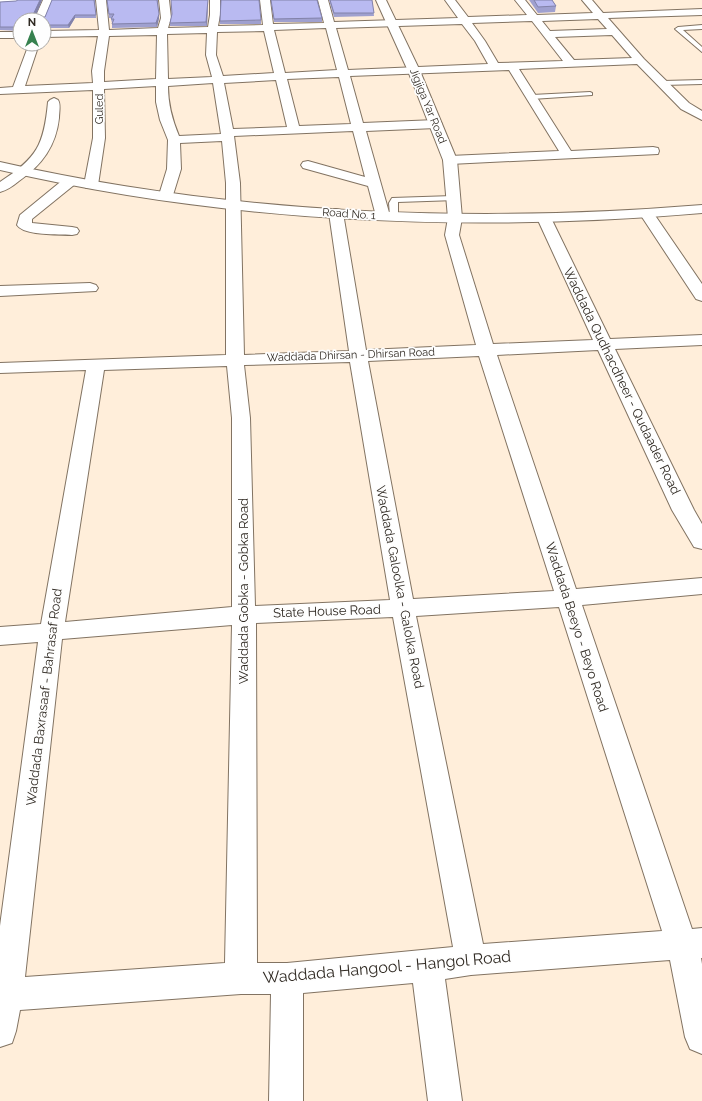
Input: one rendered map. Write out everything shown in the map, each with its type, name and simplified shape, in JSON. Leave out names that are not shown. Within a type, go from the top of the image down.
[{"type":"main road","points":[[0,1],[17,0]]},
{"type":"main road","points":[[43,12],[48,0]]},
{"type":"main road","name":"Guled","points":[[91,185],[99,138],[98,71],[104,32],[101,0]]},
{"type":"main road","points":[[164,0],[166,18],[162,32],[162,102],[166,120],[174,140],[174,169],[166,195]]},
{"type":"main road","name":"Waddada Gobka - Gobka Road","points":[[215,0],[211,56],[228,135],[233,183],[235,360],[241,418],[244,615],[241,978]]},
{"type":"main road","points":[[265,0],[268,28],[294,130]]},
{"type":"main road","points":[[323,0],[373,183],[388,216]]},
{"type":"main road","name":"Jigjiga Yar Road","points":[[381,0],[414,71],[450,160],[454,208]]},
{"type":"main road","points":[[450,0],[480,41],[495,67]]},
{"type":"main road","points":[[520,0],[571,64]]},
{"type":"main road","points":[[587,0],[640,61],[685,106],[702,116]]},
{"type":"main road","points":[[661,5],[670,14]]},
{"type":"main road","points":[[52,34],[162,32],[465,22],[702,12]]},
{"type":"main road","points":[[547,34],[615,32]]},
{"type":"main road","points":[[0,35],[12,35]]},
{"type":"main road","points":[[18,90],[31,52]]},
{"type":"main road","points":[[0,91],[344,73],[640,61]]},
{"type":"main road","points":[[512,66],[567,154]]},
{"type":"main road","points":[[0,188],[25,172],[43,150],[50,134],[54,102]]},
{"type":"main road","points":[[174,140],[294,130],[436,124]]},
{"type":"main road","points":[[450,160],[654,151]]},
{"type":"main road","points":[[308,165],[373,183]]},
{"type":"main road","name":"Road No. 1","points":[[0,166],[69,182],[233,204],[336,213],[388,216],[454,208],[544,218],[647,214],[702,209]]},
{"type":"main road","points":[[69,182],[25,218],[24,225],[30,228],[72,231]]},
{"type":"main road","name":"Waddada Beeyo - Beyo Road","points":[[454,208],[452,235],[486,349],[566,598],[692,943],[702,1037]]},
{"type":"main road","name":"Waddada Galoolka - Galolka Road","points":[[336,213],[358,356],[403,608],[471,960]]},
{"type":"main road","points":[[647,214],[702,296]]},
{"type":"main road","name":"Waddada Qudhacdheer - Qudaader Road","points":[[544,218],[684,510],[702,542]]},
{"type":"main road","points":[[0,291],[90,288]]},
{"type":"main road","name":"Waddada Dhirsan - Dhirsan Road","points":[[0,368],[358,356],[702,340]]},
{"type":"main road","name":"Waddada Baxrasaaf - Bahrasaf Road","points":[[0,1031],[51,632],[96,364]]},
{"type":"main road","name":"State House Road","points":[[0,636],[244,615],[403,608],[566,598],[702,586]]},
{"type":"main road","name":"Waddada Hangool - Hangol Road","points":[[4,994],[241,978],[287,979],[427,966],[471,960],[692,943]]},
{"type":"main road","points":[[427,966],[445,1101]]},
{"type":"main road","points":[[286,1101],[287,979]]},
{"type":"lane","points":[[702,27],[678,29],[702,50]]},
{"type":"lane","points":[[664,84],[702,82]]},
{"type":"lane","points":[[532,97],[590,94]]},
{"type":"lane","points":[[388,216],[395,200],[454,208]]},
{"type":"building","points":[[40,0],[34,12],[12,12],[12,27],[0,27],[0,2]]},
{"type":"building","points":[[52,0],[94,0],[96,15],[75,15],[68,25],[52,25],[52,12],[47,12]]},
{"type":"building","points":[[107,0],[157,0],[159,14],[156,23],[112,24],[114,19],[111,19],[114,14],[109,14]]},
{"type":"building","points":[[171,0],[208,0],[206,22],[170,23],[172,14]]},
{"type":"building","points":[[221,0],[259,0],[261,20],[220,21]]},
{"type":"building","points":[[271,0],[317,0],[322,18],[274,19]]},
{"type":"building","points":[[330,0],[372,0],[374,13],[334,13]]},
{"type":"building","points":[[534,0],[552,0],[556,6],[538,7]]}]
